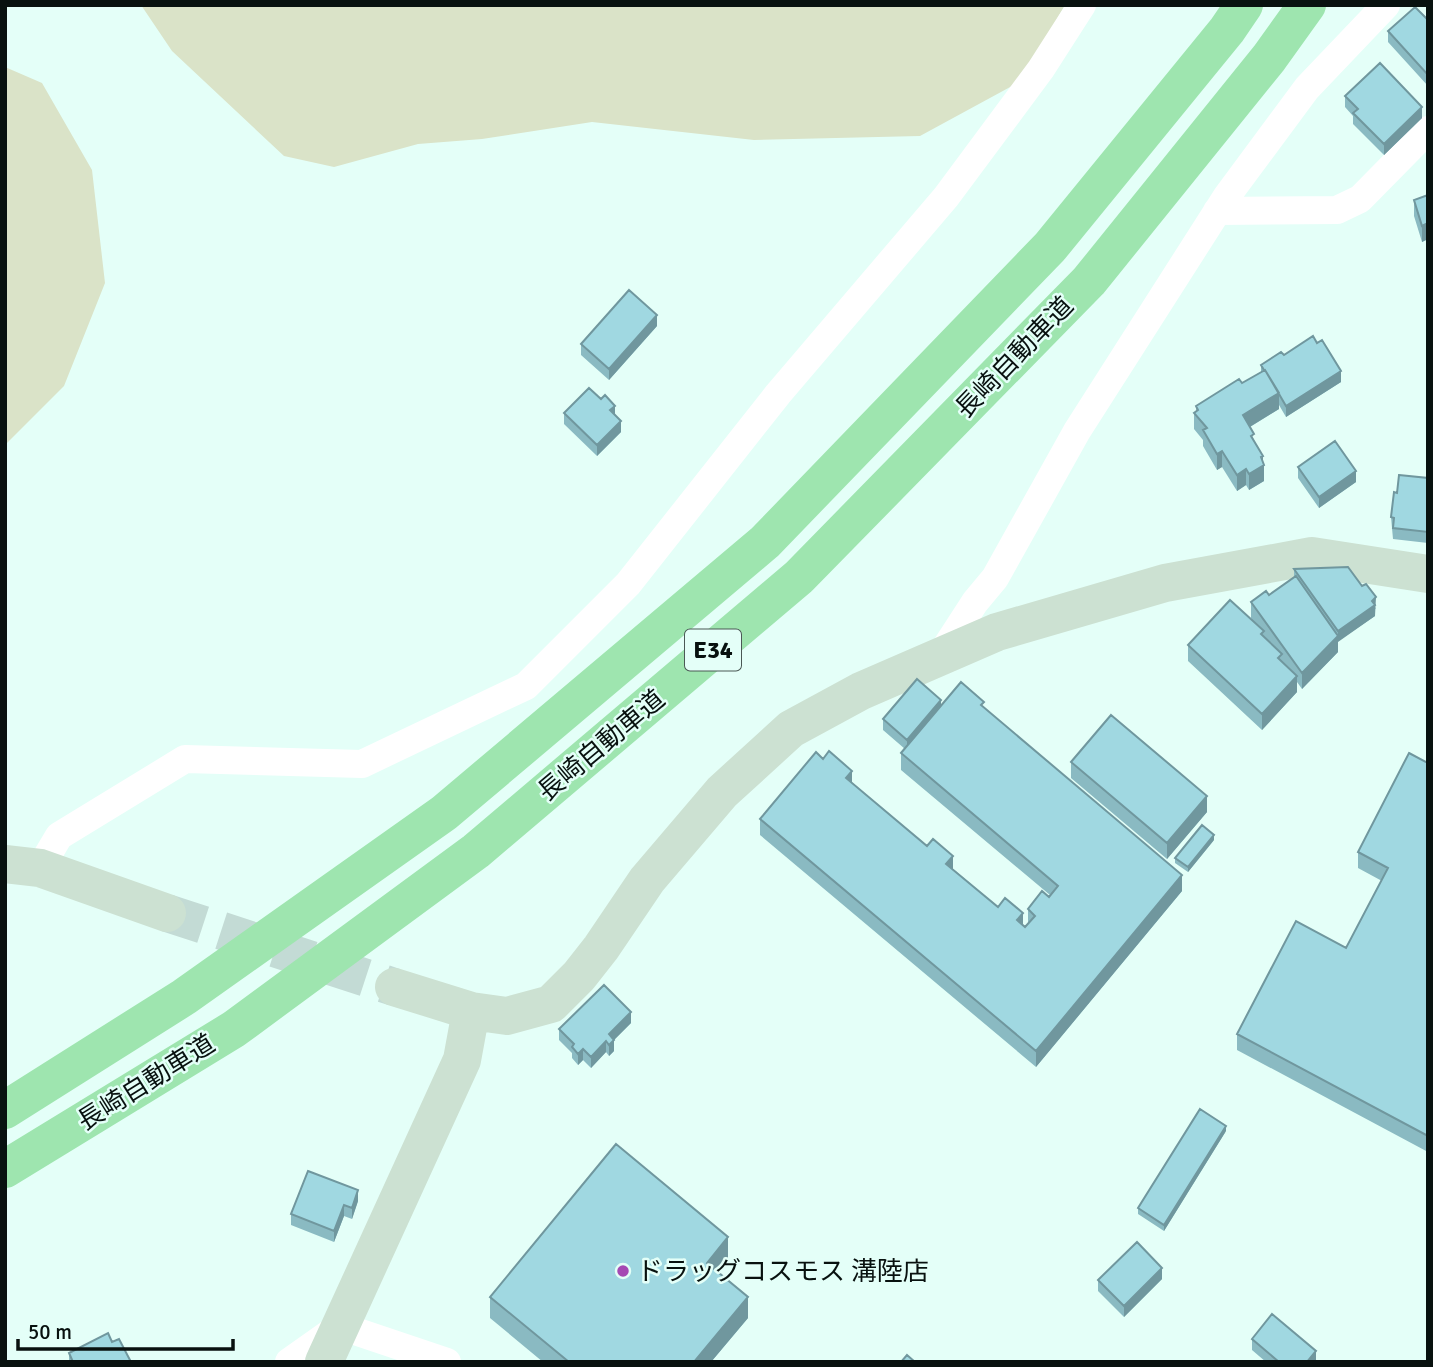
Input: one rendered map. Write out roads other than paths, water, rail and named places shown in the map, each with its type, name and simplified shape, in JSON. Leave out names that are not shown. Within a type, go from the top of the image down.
[{"type":"highway","name":"長崎自動車道","points":[[5,1110],[184,997],[444,813],[765,542],[1050,247],[1227,30],[1244,5]]},
{"type":"highway","name":"長崎自動車道","points":[[5,1168],[234,1028],[476,851],[799,576],[1089,281],[1269,58],[1307,5]]},
{"type":"street","points":[[23,866],[59,836],[185,759],[362,764],[526,686],[628,583],[778,394],[946,197],[1041,69],[1082,5]]},
{"type":"street","points":[[940,656],[975,602],[995,578],[1077,431],[1217,211],[1307,88],[1386,5]]},
{"type":"street","points":[[1217,211],[1337,210],[1360,199],[1428,130]]},
{"type":"street","points":[[394,987],[471,1012],[508,1016],[551,1004],[579,976],[647,880],[713,802],[791,729],[861,691],[997,632],[1165,583],[1312,556],[1428,574]]},
{"type":"street","points":[[23,866],[167,913]]},
{"type":"street","points":[[324,1362],[462,1060],[471,1012]]},
{"type":"street","points":[[289,1362],[340,1326]]},
{"type":"street","points":[[340,1326],[447,1362]]},
{"type":"tunnel","points":[[167,913],[394,987]]},
{"type":"place","name":"ドラッグコスモス 溝陸店","points":[[623,1271]]}]
